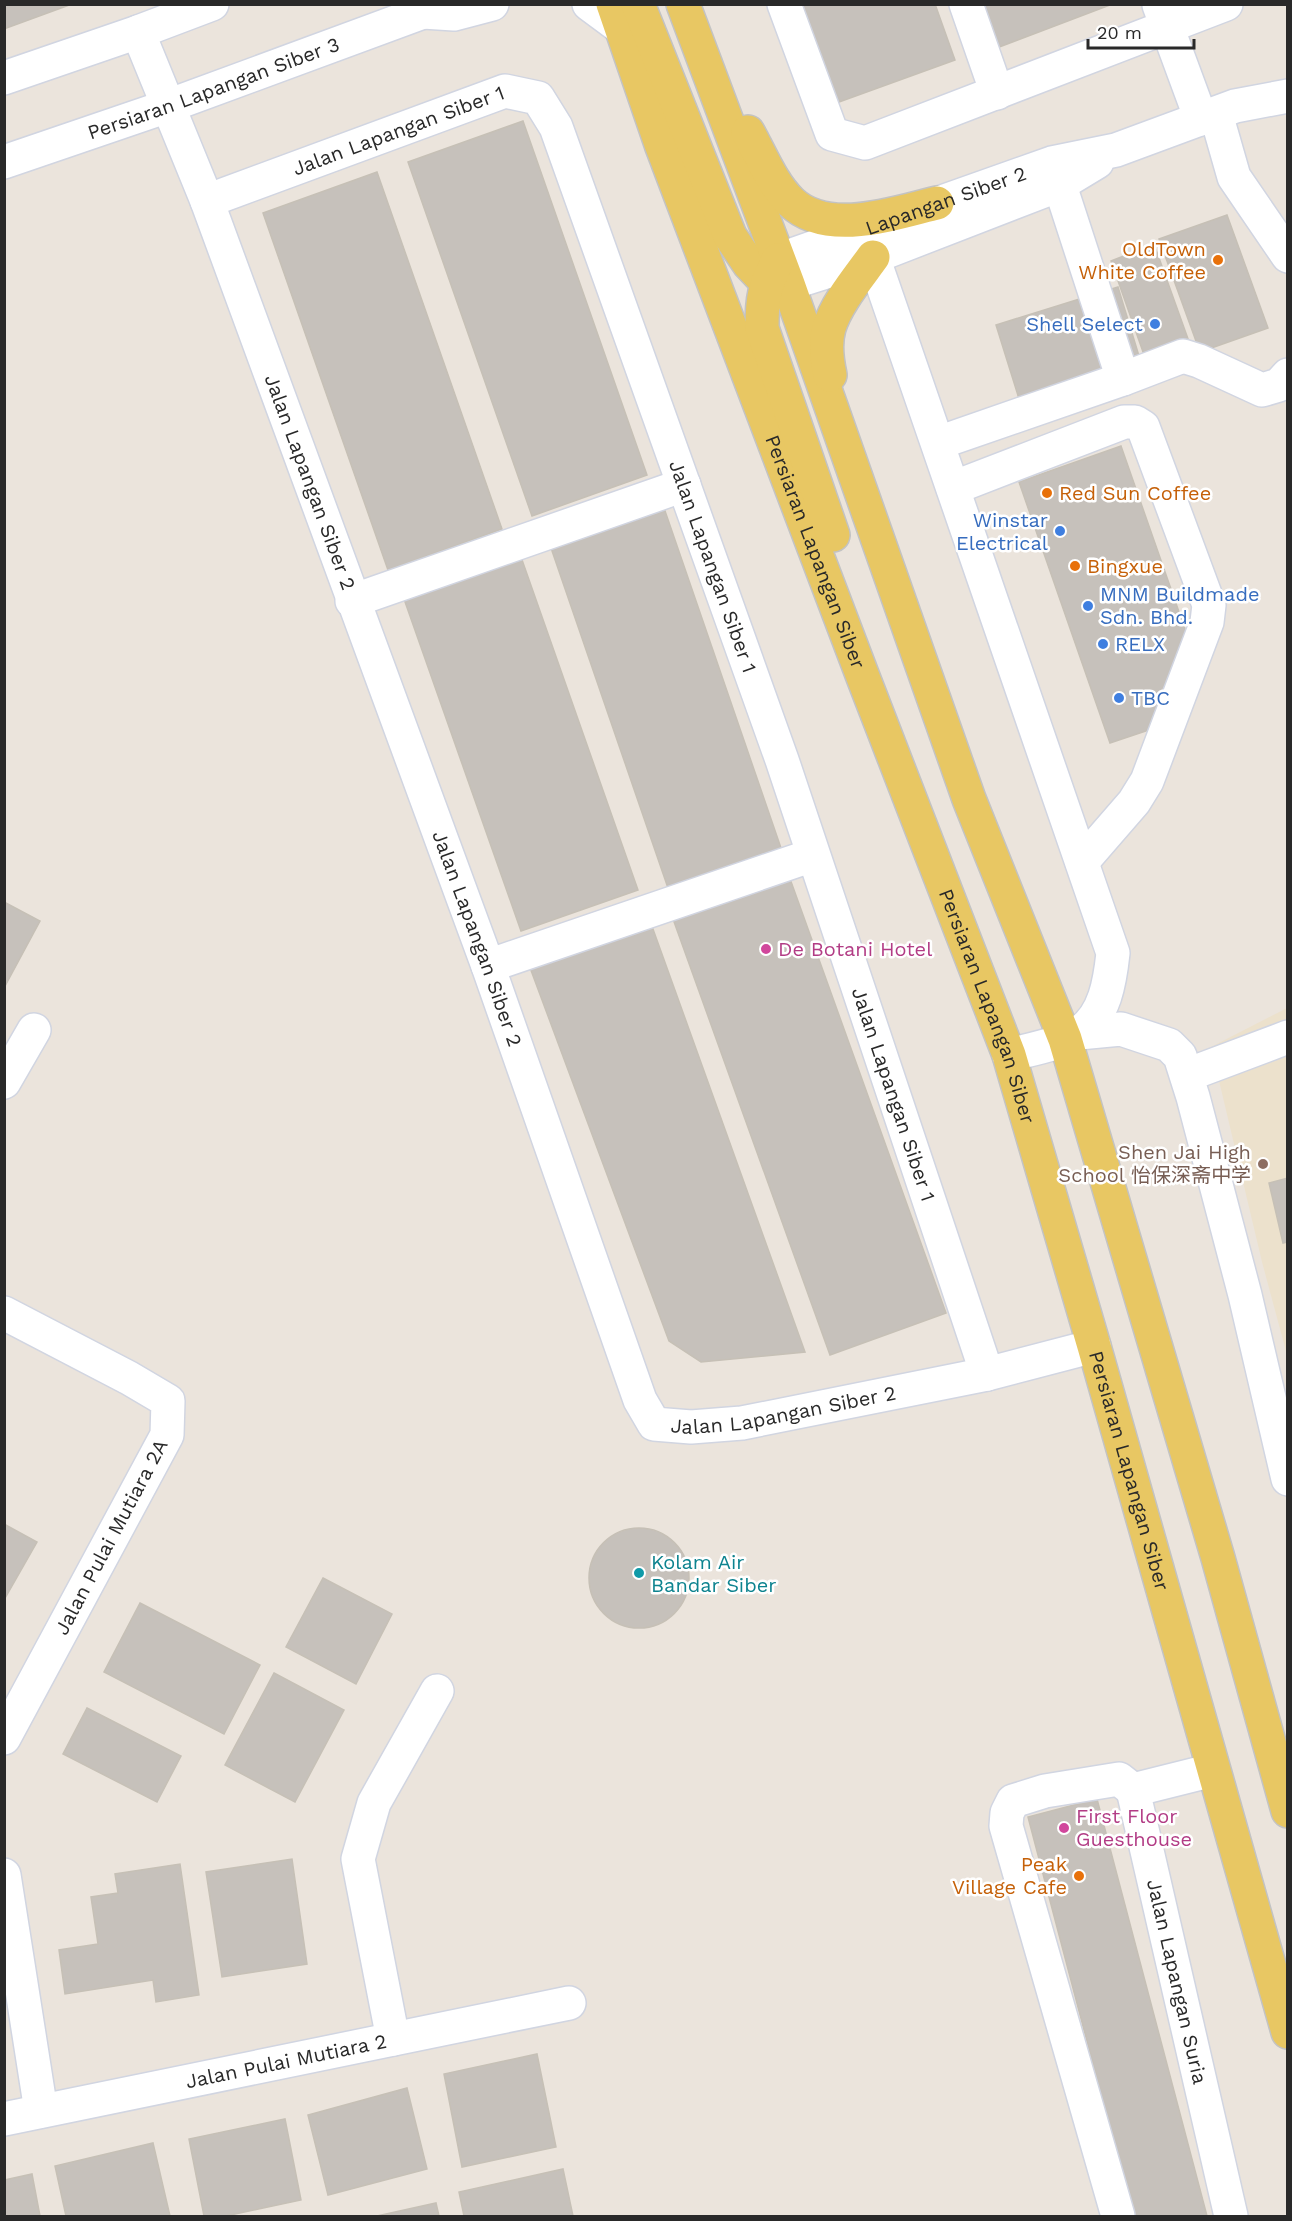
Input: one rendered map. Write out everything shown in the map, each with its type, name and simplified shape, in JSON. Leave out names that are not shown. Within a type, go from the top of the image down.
[{"type":"main road","points":[[683,4],[777,276],[844,444],[969,799],[1072,1036],[1287,1811]]},
{"type":"main road","points":[[623,12],[730,236],[749,264],[777,276]]},
{"type":"main road","name":"Persiaran Lapangan Siber","points":[[623,12],[661,144],[1009,1055],[1094,1346],[1287,2032]]},
{"type":"main road","points":[[698,44],[777,183],[792,203],[815,216],[836,220],[866,220],[937,204]]},
{"type":"main road","points":[[844,444],[827,363],[829,329],[846,296],[873,257]]},
{"type":"main road","points":[[777,276],[762,300],[762,328],[870,644],[863,677]]},
{"type":"street","points":[[4,78],[212,4]]},
{"type":"street","points":[[427,8],[454,14],[492,4]]},
{"type":"street","points":[[589,4],[623,12]]},
{"type":"street","points":[[784,4],[832,134],[865,143],[997,93],[1163,15],[1226,4]]},
{"type":"street","points":[[966,4],[997,93]]},
{"type":"street","name":"Persiaran Lapangan Siber 3","points":[[4,162],[168,106],[427,8]]},
{"type":"street","points":[[1163,15],[1234,177],[1287,256]]},
{"type":"street","name":"Jalan Lapangan Siber 2","points":[[138,32],[207,201],[352,601],[488,966],[640,1400],[654,1424],[691,1427],[742,1423],[987,1374],[1094,1346]]},
{"type":"street","name":"Jalan Lapangan Siber 1","points":[[207,201],[505,91],[538,98],[556,127],[782,760],[987,1374]]},
{"type":"street","name":"Lapangan Siber 2","points":[[777,276],[873,257],[1056,174],[1116,150],[1248,103],[1287,96]]},
{"type":"street","points":[[1056,174],[1123,379]]},
{"type":"street","name":"Lapangan Siber 2","points":[[777,276],[937,204],[1056,174]]},
{"type":"street","points":[[873,257],[1113,953],[1110,981],[1102,1005],[1091,1022],[1072,1036]]},
{"type":"street","points":[[938,443],[1183,356],[1262,390],[1279,385],[1287,375]]},
{"type":"street","points":[[953,488],[1124,422],[1135,422],[1143,427],[1209,605],[1207,622],[1147,781],[1134,802],[1082,862]]},
{"type":"street","points":[[352,601],[684,485]]},
{"type":"street","points":[[488,966],[813,855]]},
{"type":"street","points":[[1009,1055],[1072,1036],[1120,1029],[1169,1045],[1180,1056],[1245,1295],[1287,1479]]},
{"type":"street","points":[[4,1082],[34,1030]]},
{"type":"street","points":[[1187,1076],[1287,1037]]},
{"type":"street","name":"Jalan Pulai Mutiara 2A","points":[[4,1313],[129,1378],[168,1401],[167,1435],[4,1738]]},
{"type":"street","points":[[393,2039],[358,1859],[374,1803],[437,1691]]},
{"type":"street","points":[[1118,2217],[1006,1826],[1007,1813],[1013,1801],[1045,1791],[1119,1779],[1133,1790],[1213,1770]]},
{"type":"street","name":"Jalan Lapangan Suria","points":[[1133,1790],[1231,2217]]},
{"type":"street","points":[[4,1875],[41,2111]]},
{"type":"street","name":"Jalan Pulai Mutiara 2","points":[[4,2119],[568,2003]]},
{"type":"shaded area","name":"Shen Jai High School 怡保深斋中学","points":[[1287,1008],[1287,1355],[1262,1262],[1211,1047]]},
{"type":"building","points":[[4,4],[72,4],[4,29]]},
{"type":"building","points":[[792,4],[935,4],[955,60],[828,106]]},
{"type":"building","points":[[977,4],[1110,4],[1110,5],[994,49]]},
{"type":"building","points":[[523,121],[647,475],[532,516],[408,162]]},
{"type":"building","points":[[377,172],[502,529],[388,570],[263,213]]},
{"type":"building","points":[[1227,215],[1268,328],[1200,352],[1159,239]]},
{"type":"building","points":[[1154,244],[1192,350],[1148,366],[1111,261]]},
{"type":"building","points":[[1118,287],[1146,379],[1025,418],[996,325]]},
{"type":"building","points":[[1121,446],[1193,652],[1161,726],[1110,743],[1019,482]]},
{"type":"building","points":[[664,508],[781,848],[668,888],[551,548]]},
{"type":"building","points":[[521,557],[638,890],[521,931],[404,599]]},
{"type":"building","points":[[789,876],[946,1313],[830,1355],[673,919]]},
{"type":"building","points":[[4,902],[40,921],[4,988]]},
{"type":"building","points":[[649,918],[805,1352],[701,1362],[669,1341],[529,965]]},
{"type":"building","points":[[1288,1178],[1288,1242],[1283,1243],[1269,1183]]},
{"type":"building","points":[[4,1524],[37,1542],[4,1600]]},
{"type":"building","name":"Kolam Air Bandar Siber","points":[[639,1528],[658,1532],[674,1543],[685,1559],[689,1578],[685,1597],[674,1613],[658,1624],[639,1628],[620,1624],[604,1613],[593,1597],[589,1578],[593,1559],[604,1543],[620,1532]]},
{"type":"building","points":[[323,1578],[392,1614],[356,1684],[286,1647]]},
{"type":"building","points":[[140,1603],[260,1665],[224,1734],[104,1672]]},
{"type":"building","points":[[274,1673],[344,1710],[295,1802],[225,1765]]},
{"type":"building","points":[[87,1708],[181,1756],[157,1802],[63,1754]]},
{"type":"building","points":[[1097,1799],[1207,2216],[1133,2216],[1028,1817]]},
{"type":"building","points":[[292,1859],[307,1964],[222,1977],[206,1872]]},
{"type":"building","points":[[180,1864],[199,1995],[156,2002],[153,1980],[65,1994],[59,1950],[98,1944],[91,1897],[118,1893],[115,1874]]},
{"type":"building","points":[[537,2054],[556,2147],[462,2167],[444,2074]]},
{"type":"building","points":[[407,2088],[427,2169],[328,2195],[308,2115]]},
{"type":"building","points":[[285,2119],[301,2200],[226,2216],[204,2216],[189,2139]]},
{"type":"building","points":[[153,2143],[170,2216],[66,2216],[55,2166]]},
{"type":"building","points":[[563,2169],[573,2216],[464,2216],[459,2192]]},
{"type":"building","points":[[32,2174],[40,2216],[4,2216],[4,2180]]},
{"type":"building","points":[[436,2203],[439,2216],[377,2216]]},
{"type":"place","name":"OldTown White Coffee","points":[[1218,260]]},
{"type":"place","name":"Shell Select","points":[[1155,324]]},
{"type":"place","name":"Red Sun Coffee","points":[[1047,493]]},
{"type":"place","name":"Winstar Electrical","points":[[1060,531]]},
{"type":"place","name":"Bingxue","points":[[1075,566]]},
{"type":"place","name":"MNM Buildmade Sdn. Bhd.","points":[[1088,606]]},
{"type":"place","name":"RELX","points":[[1103,644]]},
{"type":"place","name":"TBC","points":[[1119,698]]},
{"type":"place","name":"De Botani Hotel","points":[[766,949]]},
{"type":"place","name":"Shen Jai High School 怡保深斋中学","points":[[1263,1164]]},
{"type":"place","name":"Kolam Air Bandar Siber","points":[[639,1573]]},
{"type":"place","name":"First Floor Guesthouse","points":[[1064,1828]]},
{"type":"place","name":"Peak Village Cafe","points":[[1079,1876]]}]
